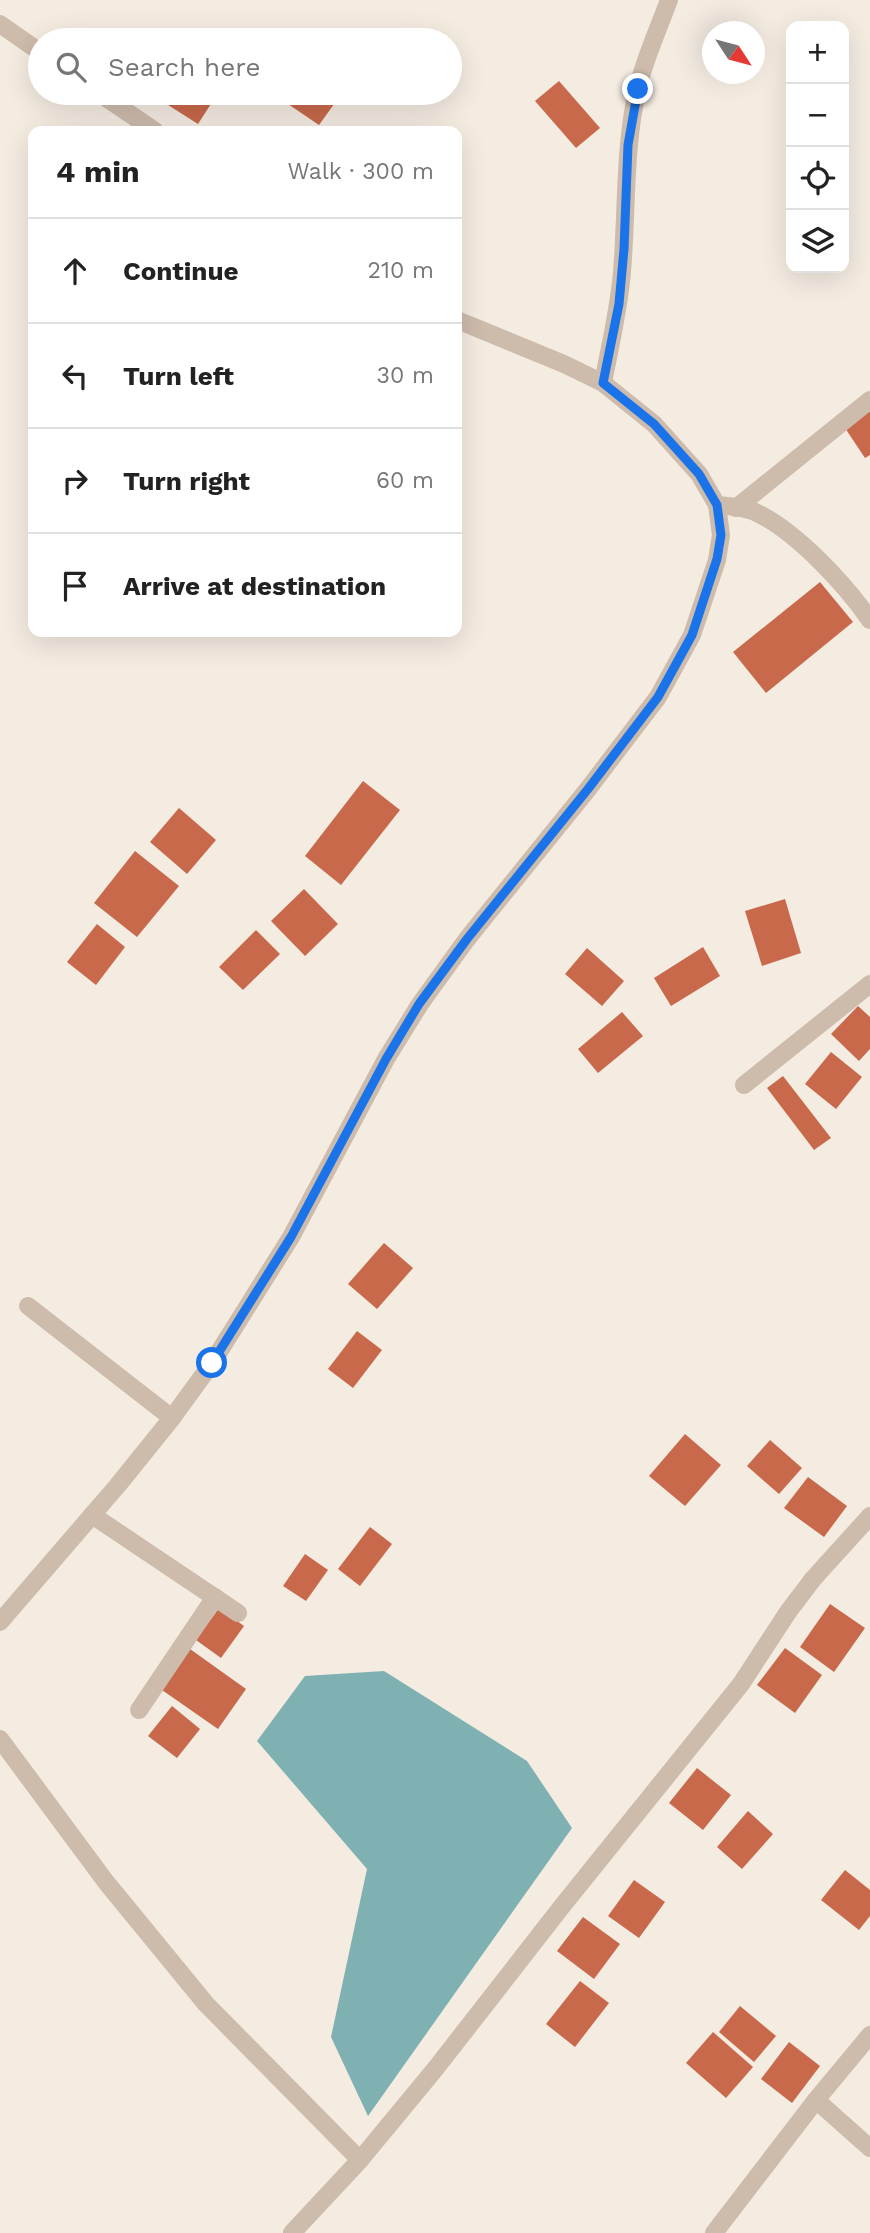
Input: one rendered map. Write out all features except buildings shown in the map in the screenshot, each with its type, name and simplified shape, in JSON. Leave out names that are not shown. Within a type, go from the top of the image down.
[{"type":"street","points":[[603,383],[620,295],[628,145],[632,121],[638,89],[669,0]]},
{"type":"street","points":[[0,24],[28,44]]},
{"type":"street","points":[[117,105],[148,126]]},
{"type":"street","points":[[0,1622],[172,1418],[212,1363],[291,1237],[386,1059],[419,1004],[658,697],[692,635],[717,559],[721,535],[717,505],[699,474],[654,424],[603,383],[462,322]]},
{"type":"street","points":[[736,508],[870,400]]},
{"type":"street","points":[[717,505],[753,510],[791,535],[824,566],[870,620]]},
{"type":"street","points":[[744,1085],[870,984]]},
{"type":"street","points":[[28,1306],[172,1418]]},
{"type":"street","points":[[92,1515],[238,1613]]},
{"type":"street","points":[[292,2233],[360,2160],[436,2068],[741,1684],[813,1579],[870,1516]]},
{"type":"street","points":[[139,1710],[215,1597]]},
{"type":"street","points":[[0,1740],[106,1882],[206,2004],[360,2160]]},
{"type":"street","points":[[714,2233],[816,2100],[870,2035]]},
{"type":"street","points":[[816,2100],[870,2148]]},
{"type":"water","points":[[384,1671],[527,1761],[572,1828],[368,2116],[331,2037],[367,1869],[257,1741],[305,1676]]},
{"type":"route","points":[[212,1363],[291,1237],[386,1059],[419,1004],[658,697],[692,635],[706,595],[721,535],[719,512],[714,497],[699,474],[654,424],[603,383],[619,304],[628,145],[638,89]]}]
